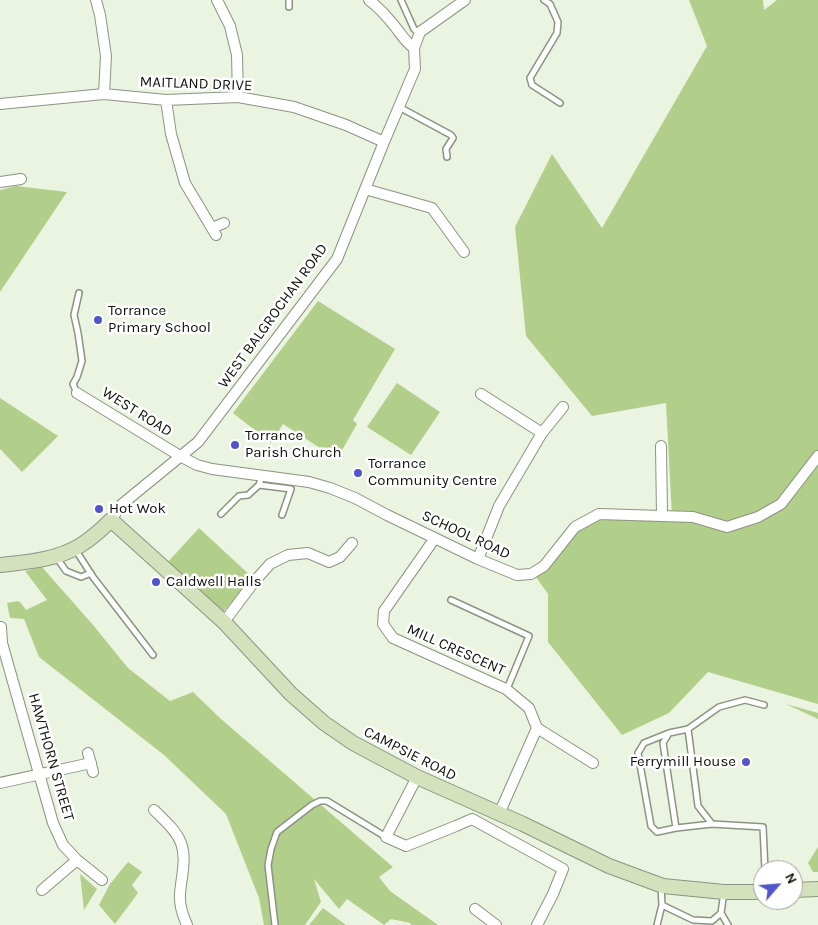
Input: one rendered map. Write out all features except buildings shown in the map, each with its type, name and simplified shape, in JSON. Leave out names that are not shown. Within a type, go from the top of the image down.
[{"type":"main road","points":[[0,565],[42,560],[56,556],[75,548],[94,536],[111,520]]},
{"type":"main road","name":"CAMPSIE ROAD","points":[[111,520],[224,622],[291,694],[324,723],[353,743],[417,777],[523,824],[608,866],[661,886],[724,892],[753,892]]},
{"type":"main road","points":[[803,890],[818,889]]},
{"type":"street","points":[[96,0],[106,56],[104,94]]},
{"type":"street","points":[[217,0],[230,26],[237,55],[238,97]]},
{"type":"street","points":[[369,0],[380,9],[406,42],[414,48]]},
{"type":"street","points":[[419,34],[465,0]]},
{"type":"street","name":"WEST BALGROCHAN ROAD","points":[[111,520],[121,505],[198,442],[337,259],[415,69],[414,48],[419,34]]},
{"type":"street","name":"MAITLAND DRIVE","points":[[0,104],[104,94],[166,100],[238,97],[294,107],[346,125],[384,142]]},
{"type":"street","points":[[166,100],[171,134],[185,183],[214,232],[224,223]]},
{"type":"street","points":[[0,182],[21,179]]},
{"type":"street","points":[[365,189],[432,208],[464,252]]},
{"type":"street","name":"WEST ROAD","points":[[77,393],[180,456]]},
{"type":"street","points":[[481,394],[542,433]]},
{"type":"street","points":[[478,559],[499,506],[542,433],[563,407]]},
{"type":"street","points":[[661,446],[662,516]]},
{"type":"street","name":"SCHOOL ROAD","points":[[180,456],[198,466],[261,481],[309,482],[330,488],[355,498],[478,559],[517,575],[531,574],[544,566],[575,526],[599,514],[693,517],[727,527],[758,517],[781,504],[818,456]]},
{"type":"street","name":"MILL CRESCENT","points":[[435,538],[384,611],[383,624],[394,638],[506,690],[529,708],[536,728]]},
{"type":"street","points":[[224,622],[270,564],[288,555],[308,553],[329,562],[340,557],[352,543]]},
{"type":"street","name":"HAWTHORN STREET","points":[[1,627],[1,642],[53,823],[64,845],[77,860],[102,880]]},
{"type":"street","points":[[499,814],[536,728],[593,763]]},
{"type":"street","points":[[0,783],[90,763]]},
{"type":"street","points":[[417,777],[386,837],[406,846],[472,819],[563,869],[537,925]]},
{"type":"street","points":[[154,810],[172,828],[181,844],[183,856],[180,896],[183,915],[187,925]]},
{"type":"street","points":[[42,890],[77,860]]},
{"type":"street","points":[[475,909],[496,925]]},
{"type":"lane","points":[[289,0],[290,7]]},
{"type":"lane","points":[[401,0],[414,29],[419,34]]},
{"type":"lane","points":[[544,0],[550,4],[558,22],[557,33],[530,78],[532,85],[560,103]]},
{"type":"lane","points":[[399,107],[451,135],[453,138],[446,149],[448,157]]},
{"type":"lane","points":[[77,393],[73,384],[82,361],[74,315],[78,293]]},
{"type":"lane","points":[[221,514],[239,496],[248,495],[261,481],[291,489],[282,515]]},
{"type":"lane","points":[[75,548],[91,573],[153,654]]},
{"type":"lane","points":[[56,556],[66,571],[81,577],[91,573]]},
{"type":"lane","name":"MILL CRESCENT","points":[[451,600],[529,636],[506,690]]},
{"type":"lane","points":[[764,705],[745,700],[719,707],[688,730],[669,733],[644,743],[638,753],[651,826],[657,832],[712,824],[763,827],[765,860]]},
{"type":"lane","points":[[688,730],[698,806],[712,824]]},
{"type":"lane","points":[[669,733],[663,743],[676,828]]},
{"type":"lane","points":[[275,925],[268,865],[277,832],[312,805],[320,801],[327,801],[386,837]]},
{"type":"lane","points":[[657,925],[662,905],[661,886]]},
{"type":"lane","points":[[724,892],[721,913],[728,925]]},
{"type":"lane","points":[[662,905],[693,920],[712,921],[721,913]]},
{"type":"green space","points":[[689,0],[763,0],[764,10],[777,0],[818,0],[818,704],[708,672],[669,713],[622,735],[548,642],[548,594],[533,573],[565,530],[599,514],[672,516],[666,403],[592,416],[526,336],[515,227],[552,154],[602,228],[707,46]]},
{"type":"green space","points":[[16,186],[67,192],[0,292],[0,190]]},
{"type":"green space","points":[[318,301],[395,349],[353,420],[357,424],[337,459],[283,424],[271,443],[233,413]]},
{"type":"green space","points":[[397,383],[440,412],[411,455],[367,427]]},
{"type":"green space","points":[[0,398],[58,436],[22,472],[0,449]]},
{"type":"green space","points":[[199,528],[253,578],[223,612],[168,562]]},
{"type":"green space","points":[[42,567],[128,668],[170,701],[193,692],[221,719],[393,867],[379,877],[390,891],[438,925],[411,925],[410,923],[391,919],[384,925],[347,899],[339,909],[314,879],[321,902],[305,925],[264,925],[259,898],[226,814],[164,755],[39,657],[24,619],[10,618],[7,603],[18,601],[26,610],[47,600],[25,571]]},
{"type":"green space","points":[[786,704],[818,713],[818,719]]},
{"type":"green space","points":[[818,847],[818,872],[813,872],[808,863]]},
{"type":"green space","points":[[128,862],[142,872],[132,885],[138,893],[115,924],[99,905],[110,884]]},
{"type":"green space","points":[[80,874],[97,889],[84,910]]},
{"type":"green space","points":[[323,908],[346,925],[309,925]]},
{"type":"place","name":"Torrance Primary School","points":[[98,320]]},
{"type":"place","name":"Torrance Parish Church","points":[[235,445]]},
{"type":"place","name":"Torrance Community Centre","points":[[358,473]]},
{"type":"place","name":"Hot Wok","points":[[99,509]]},
{"type":"place","name":"Caldwell Halls","points":[[156,582]]},
{"type":"place","name":"Ferrymill House","points":[[746,762]]}]
